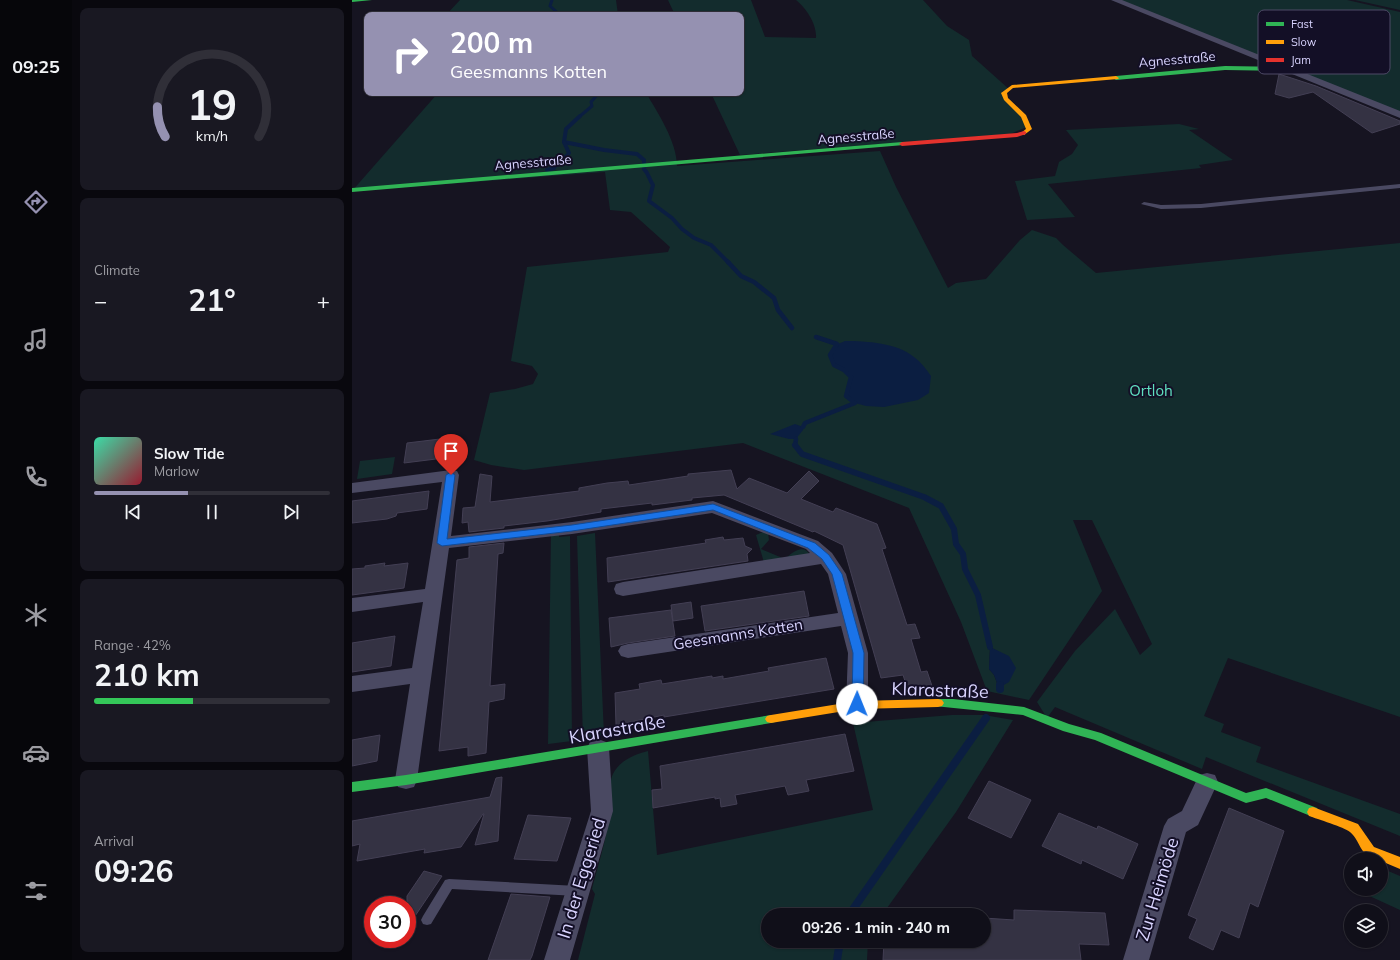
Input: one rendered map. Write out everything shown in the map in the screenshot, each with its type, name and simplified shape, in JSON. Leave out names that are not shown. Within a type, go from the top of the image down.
[{"type":"street","points":[[352,1],[370,0]]},
{"type":"street","points":[[1115,0],[1258,57]]},
{"type":"street","name":"Agnesstraße","points":[[352,190],[1017,135],[1026,132],[1028,129],[1024,116],[1006,99],[1004,93],[1012,87],[1225,68],[1258,69]]},
{"type":"street","points":[[1300,74],[1400,115]]},
{"type":"street","points":[[352,488],[451,475],[406,780]]},
{"type":"street","points":[[442,543],[572,528],[713,507],[812,545],[826,557],[837,574],[858,653],[857,704]]},
{"type":"street","points":[[623,589],[826,557]]},
{"type":"street","points":[[352,605],[434,594]]},
{"type":"street","name":"Geesmanns Kotten","points":[[628,651],[849,618]]},
{"type":"street","points":[[352,684],[422,675]]},
{"type":"street","name":"Klarastraße","points":[[352,787],[406,780],[857,704],[953,703],[1024,711],[1067,728],[1097,736],[1246,798],[1266,793],[1354,828],[1370,851],[1400,863]]},
{"type":"street","name":"In der Eggeried","points":[[557,960],[602,811],[598,748]]},
{"type":"street","name":"Zur Heimöde","points":[[1136,960],[1176,826],[1190,818],[1207,782]]},
{"type":"lane","points":[[1144,204],[1169,208],[1201,206],[1400,186]]},
{"type":"lane","points":[[427,920],[449,884],[578,892]]},
{"type":"green space","points":[[460,0],[616,0],[618,12],[487,11],[449,12]]},
{"type":"green space","points":[[668,0],[751,0],[765,37],[816,38],[813,22],[803,7],[796,0],[923,0],[947,26],[969,40],[972,56],[1010,90],[1002,91],[1029,126],[1010,134],[740,155],[712,96],[744,96],[744,12],[674,12]]},
{"type":"green space","points":[[1117,0],[1347,0],[1400,12],[1400,114],[1301,74],[1390,74],[1390,10],[1258,10],[1258,57]]},
{"type":"green space","points":[[1355,0],[1400,0],[1400,10]]},
{"type":"green space","name":"Ortloh","points":[[435,96],[648,96],[661,119],[674,147],[677,166],[880,151],[896,187],[948,288],[956,283],[986,279],[1020,240],[1032,230],[1056,238],[1096,273],[1400,243],[1400,717],[1228,658],[1204,716],[1224,724],[1221,732],[1261,747],[1256,762],[1400,814],[1400,836],[1206,757],[1202,769],[1055,707],[1047,718],[1037,702],[1075,651],[1115,609],[1140,655],[1152,644],[1092,520],[1073,520],[1102,591],[1029,700],[987,691],[961,622],[909,508],[743,443],[524,470],[491,465],[474,460],[490,393],[515,389],[533,384],[538,374],[532,366],[511,361],[527,267],[668,252],[670,247],[631,212],[610,210],[605,172],[352,191]],"holes":[[[990,647],[999,652],[997,683],[994,675],[989,669]]]},
{"type":"green space","points":[[1179,124],[1199,129],[1189,130],[1233,160],[1199,165],[1201,168],[1048,184],[1075,217],[1027,220],[1015,181],[1055,176],[1059,162],[1072,154],[1078,145],[1066,130]]},
{"type":"green space","points":[[395,457],[392,474],[357,479],[360,461]]},
{"type":"green space","points":[[559,532],[559,537],[570,536],[572,741],[548,744],[551,533]]},
{"type":"green space","points":[[763,532],[768,533],[769,540],[761,549],[785,559],[801,549],[807,551],[810,555],[765,566],[756,535]]},
{"type":"green space","points":[[595,533],[604,735],[583,739],[577,536]]},
{"type":"green space","points":[[952,715],[984,715],[1013,720],[956,812],[887,908],[761,908],[761,948],[868,948],[867,960],[578,960],[595,894],[592,889],[607,831],[611,779],[619,765],[638,754],[648,751],[657,855],[873,810],[853,723]]},
{"type":"green space","points":[[1388,871],[1400,876],[1400,910],[1370,896],[1388,896]]},
{"type":"water","points":[[845,341],[881,344],[907,352],[919,361],[931,376],[929,393],[918,400],[884,407],[866,406],[855,403],[846,396],[851,377],[844,370],[834,365],[830,355],[836,346]]},
{"type":"water","points":[[795,424],[803,427],[803,430],[796,439],[789,439],[770,434]]},
{"type":"water","points":[[990,647],[1009,656],[1016,668],[1009,682],[1004,685],[997,683],[994,675],[989,669]]},
{"type":"building","points":[[1279,74],[1316,86],[1400,121],[1400,124],[1372,133],[1313,92],[1289,98],[1275,94]]},
{"type":"building","points":[[440,439],[436,459],[404,463],[407,443]]},
{"type":"building","points":[[731,470],[737,489],[749,478],[787,493],[809,471],[819,481],[801,499],[833,512],[836,508],[877,524],[886,548],[882,549],[907,625],[915,624],[920,638],[911,639],[921,672],[927,671],[932,686],[908,690],[903,675],[881,678],[843,545],[814,531],[813,532],[724,495],[692,498],[692,500],[652,505],[652,503],[601,509],[601,512],[504,526],[504,528],[469,532],[468,522],[462,523],[463,508],[475,507],[480,474],[492,476],[490,502],[579,491],[579,488],[607,483],[628,481],[629,485],[688,476],[688,474]]},
{"type":"building","points":[[429,491],[427,509],[397,513],[396,516],[387,519],[352,523],[352,501]]},
{"type":"building","points":[[723,537],[724,540],[743,538],[745,546],[752,549],[747,554],[748,561],[608,582],[607,558],[706,543],[705,540]]},
{"type":"building","points":[[504,543],[503,553],[498,554],[490,686],[505,684],[504,699],[489,702],[486,753],[468,756],[468,747],[439,751],[457,560],[469,558],[469,547]]},
{"type":"building","points":[[385,563],[384,566],[408,563],[404,588],[352,595],[352,569],[365,568],[365,566]]},
{"type":"building","points":[[804,591],[809,616],[705,631],[701,606]]},
{"type":"building","points":[[691,602],[693,618],[673,621],[671,605]]},
{"type":"building","points":[[671,610],[675,636],[611,647],[609,618]]},
{"type":"building","points":[[395,636],[391,666],[352,672],[352,643]]},
{"type":"building","points":[[826,658],[834,689],[664,717],[664,715],[616,725],[615,693],[640,689],[639,684],[661,680],[662,684],[712,676],[712,678],[723,676],[723,679],[769,671],[768,668]]},
{"type":"building","points":[[845,734],[854,771],[806,780],[809,791],[788,795],[785,786],[735,795],[737,804],[721,807],[720,798],[715,799],[715,797],[653,808],[652,790],[662,789],[660,766]]},
{"type":"building","points":[[380,735],[377,761],[352,766],[352,740]]},
{"type":"building","points":[[502,777],[498,841],[475,845],[483,814],[461,847],[424,853],[425,849],[357,861],[360,844],[352,846],[352,821],[490,797],[496,778]]},
{"type":"building","points":[[989,781],[1031,800],[1011,838],[968,818]]},
{"type":"building","points":[[1229,808],[1284,831],[1258,907],[1250,903],[1239,938],[1221,930],[1213,950],[1189,938],[1197,919],[1188,915]]},
{"type":"building","points":[[1059,813],[1097,829],[1098,826],[1138,844],[1123,879],[1082,860],[1081,864],[1042,846]]},
{"type":"building","points":[[528,815],[571,818],[557,861],[514,859]]},
{"type":"building","points":[[424,871],[442,876],[416,915],[416,896],[407,896]]},
{"type":"building","points":[[511,894],[550,897],[532,956],[530,960],[488,960]]},
{"type":"building","points":[[1014,910],[1105,913],[1109,945],[1079,944],[1081,960],[883,960],[884,948],[991,948],[991,918],[1014,920]]},
{"type":"waterway","points":[[552,0],[550,6],[557,12]]},
{"type":"waterway","points":[[579,117],[592,106],[591,102],[596,96]]},
{"type":"waterway","points":[[564,142],[566,129],[580,116]]},
{"type":"waterway","points":[[547,170],[554,168],[569,153],[564,142]]},
{"type":"waterway","points":[[564,142],[604,150],[637,154],[644,160],[644,163]]},
{"type":"waterway","points":[[644,169],[653,185],[649,201],[672,218],[682,229],[694,238],[711,245],[728,262]]},
{"type":"waterway","points":[[728,262],[741,276],[754,282],[774,298],[778,310],[792,328]]},
{"type":"waterway","points":[[803,427],[805,423],[855,403],[846,396],[851,377],[844,370],[834,365],[830,355],[837,344],[816,337]]},
{"type":"waterway","points":[[795,445],[796,439]]},
{"type":"waterway","points":[[795,445],[802,454],[924,497],[941,506],[954,529],[956,544],[963,554],[965,569],[978,595],[990,647]]},
{"type":"waterway","points":[[854,908],[986,718]]},
{"type":"waterway","points":[[837,960],[839,948]]},
{"type":"traffic: fast","points":[[352,1],[370,0]]},
{"type":"traffic: fast","points":[[1116,78],[1225,68],[1258,69]]},
{"type":"traffic: fast","points":[[352,190],[902,144]]},
{"type":"traffic: fast","points":[[938,703],[953,703],[1024,711],[1067,728],[1097,736],[1246,798],[1266,793],[1313,812]]},
{"type":"traffic: fast","points":[[352,787],[406,780],[771,719]]},
{"type":"traffic: slow","points":[[1024,133],[1029,129],[1024,116],[1006,99],[1004,93],[1012,87],[1116,78]]},
{"type":"traffic: slow","points":[[771,719],[857,705],[938,703]]},
{"type":"traffic: slow","points":[[1313,812],[1354,828],[1370,851],[1400,863]]},
{"type":"traffic: jam","points":[[902,144],[1017,135],[1024,133]]},
{"type":"route","points":[[451,475],[442,543],[572,528],[713,507],[812,545],[826,557],[837,574],[858,653],[857,704]]}]
